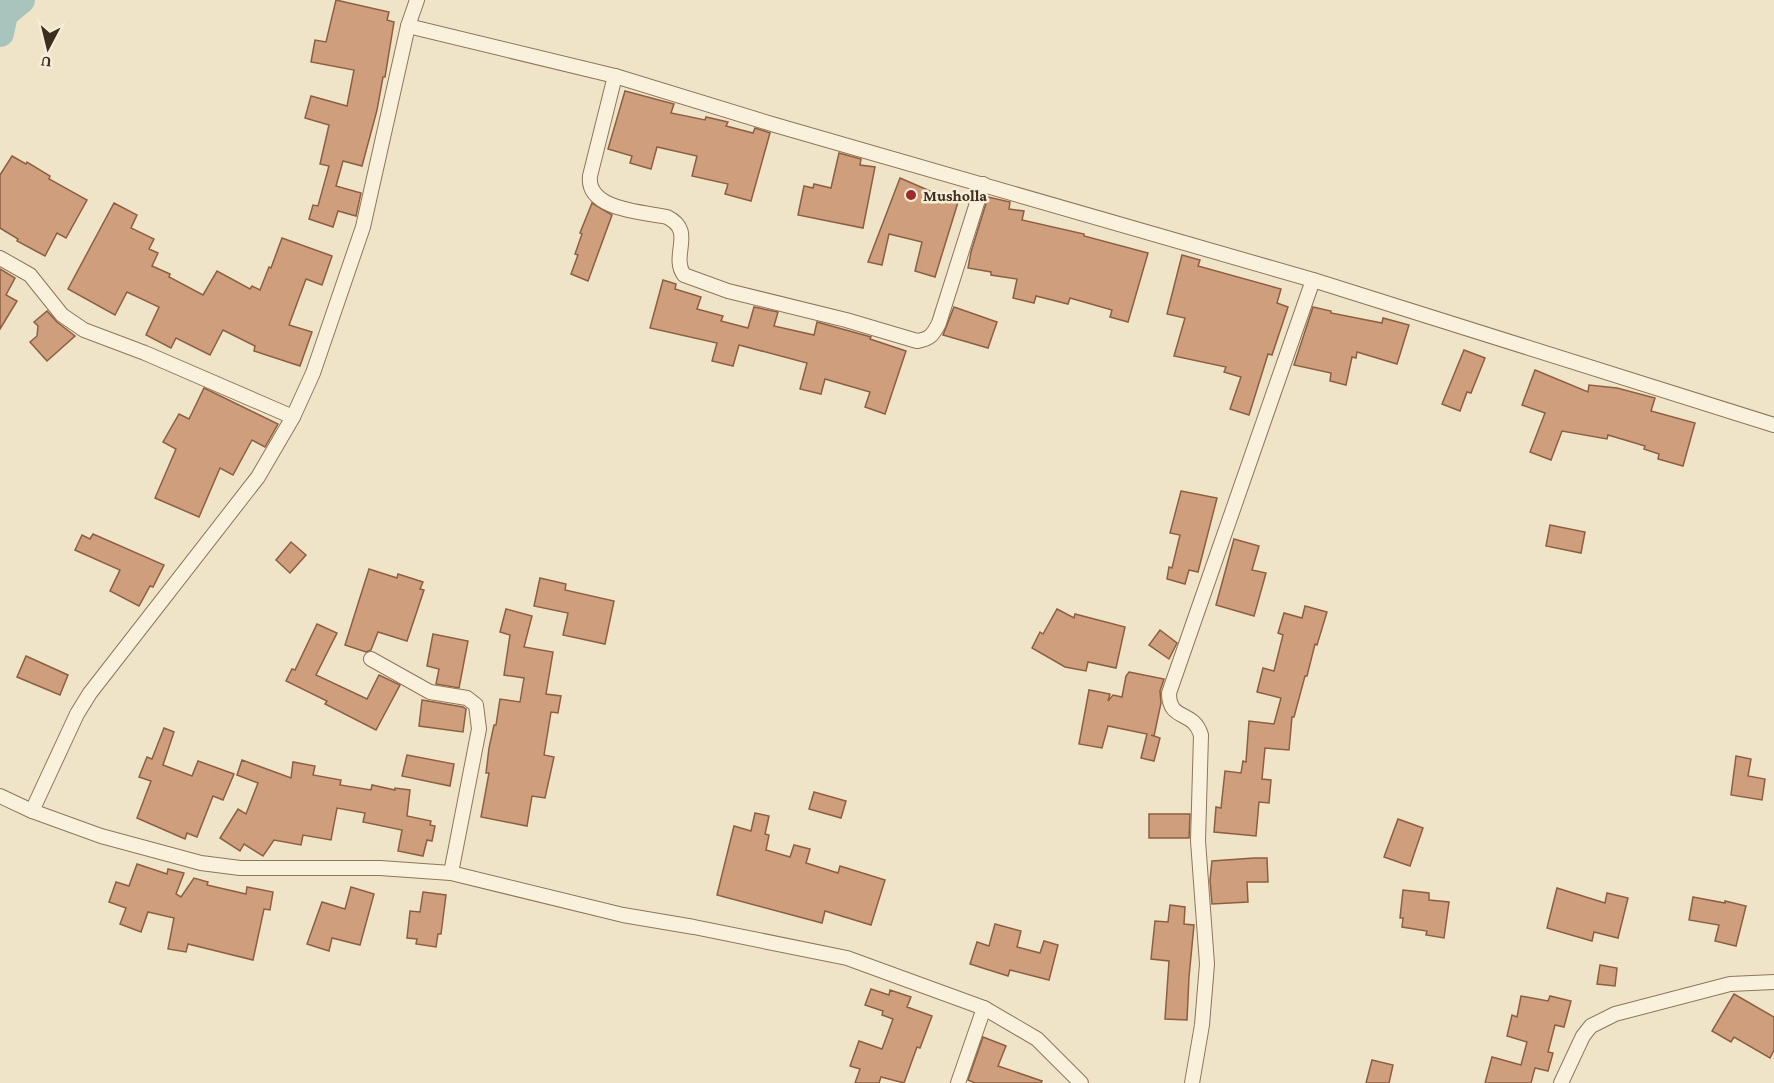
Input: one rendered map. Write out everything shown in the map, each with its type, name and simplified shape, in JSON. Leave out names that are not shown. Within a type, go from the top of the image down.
[{"type":"street","points":[[32,811],[77,714],[90,693],[258,477],[293,417],[313,373],[363,227],[408,26],[417,0]]},
{"type":"street","points":[[408,26],[615,76],[775,125],[1313,280],[1774,425]]},
{"type":"street","points":[[615,76],[590,176],[589,183],[593,193],[610,205],[674,220],[682,234],[679,264],[684,274],[690,279],[728,291],[917,340],[926,340],[932,337],[939,323],[983,184]]},
{"type":"street","points":[[0,258],[30,275],[62,315],[84,330],[145,352],[293,417]]},
{"type":"street","points":[[1192,1083],[1202,1025],[1207,964],[1198,841],[1201,735],[1196,723],[1172,709],[1169,705],[1169,693],[1313,280]]},
{"type":"street","points":[[371,659],[430,692],[467,698],[476,705],[479,729],[451,873]]},
{"type":"street","points":[[0,796],[32,811],[101,836],[201,863],[240,868],[380,868],[451,873],[623,915],[847,958],[984,1008],[1037,1039],[1081,1083]]},
{"type":"street","points":[[1561,1083],[1583,1036],[1591,1026],[1614,1014],[1730,984],[1774,982]]},
{"type":"street","points":[[958,1083],[984,1008]]},
{"type":"building","points":[[336,0],[389,12],[387,20],[394,22],[385,77],[383,77],[362,166],[343,161],[336,186],[361,193],[356,216],[338,211],[333,227],[309,219],[313,205],[318,206],[329,166],[320,164],[329,125],[305,118],[311,96],[347,106],[354,70],[311,62],[315,40],[326,42]]},
{"type":"building","points":[[625,91],[674,104],[671,113],[728,122],[726,126],[753,133],[755,128],[770,133],[751,201],[725,194],[728,184],[692,176],[697,156],[657,147],[651,169],[630,163],[632,156],[608,149]]},
{"type":"building","points":[[839,153],[861,159],[860,165],[875,167],[863,228],[798,215],[804,186],[813,188],[814,184],[831,188]]},
{"type":"building","points":[[12,156],[26,164],[27,162],[50,176],[49,179],[87,200],[66,238],[57,233],[45,256],[17,241],[18,239],[0,228],[0,175]]},
{"type":"building","points":[[900,178],[930,191],[959,199],[935,277],[915,271],[922,242],[889,234],[882,265],[868,262]]},
{"type":"building","points":[[988,197],[1010,202],[1009,209],[1024,211],[1022,220],[1084,234],[1084,236],[1148,253],[1128,322],[1110,317],[1112,310],[1070,298],[1068,304],[1036,296],[1034,303],[1013,298],[1017,279],[968,268]]},
{"type":"building","points":[[114,203],[137,215],[131,228],[154,239],[149,249],[158,253],[152,266],[170,274],[169,277],[203,295],[217,271],[250,289],[252,286],[260,290],[282,238],[332,256],[322,285],[306,279],[289,325],[312,332],[300,366],[254,351],[255,346],[223,330],[210,355],[176,338],[171,348],[146,335],[159,307],[127,292],[115,315],[68,289]]},
{"type":"building","points":[[592,203],[612,215],[588,281],[571,274],[578,255],[575,254],[582,234],[580,233]]},
{"type":"building","points":[[1182,255],[1200,260],[1198,266],[1281,289],[1277,303],[1288,307],[1272,355],[1268,354],[1249,415],[1230,409],[1241,377],[1224,372],[1226,367],[1174,356],[1185,318],[1167,314]]},
{"type":"building","points":[[0,269],[15,278],[6,295],[17,301],[0,329]]},
{"type":"building","points":[[663,280],[676,284],[675,289],[701,297],[697,309],[723,316],[721,321],[748,328],[754,307],[778,312],[774,326],[814,335],[817,322],[871,337],[870,339],[906,351],[885,414],[865,407],[870,392],[825,379],[821,394],[800,389],[807,363],[739,345],[733,366],[712,361],[717,343],[650,328]]},
{"type":"building","points":[[954,307],[997,322],[988,348],[943,335]]},
{"type":"building","points":[[1313,307],[1382,323],[1383,318],[1409,325],[1397,364],[1357,352],[1356,358],[1352,357],[1346,385],[1330,381],[1331,373],[1294,365]]},
{"type":"building","points":[[47,311],[75,336],[47,361],[30,342],[37,336],[38,326],[34,322]]},
{"type":"building","points":[[1464,350],[1485,358],[1471,393],[1467,392],[1460,411],[1442,404]]},
{"type":"building","points":[[1535,370],[1588,392],[1589,385],[1617,388],[1655,398],[1651,411],[1695,423],[1683,466],[1658,459],[1659,454],[1644,449],[1645,446],[1608,435],[1607,439],[1562,431],[1551,460],[1530,452],[1545,413],[1522,405]]},
{"type":"building","points":[[204,388],[278,424],[265,447],[252,440],[233,475],[220,468],[199,517],[155,498],[176,449],[163,442],[179,414],[189,419]]},
{"type":"building","points":[[1181,491],[1217,498],[1198,572],[1189,570],[1185,584],[1167,579],[1180,535],[1170,533]]},
{"type":"building","points":[[1550,525],[1585,532],[1581,553],[1546,546]]},
{"type":"building","points":[[93,534],[164,565],[153,587],[150,586],[139,606],[110,591],[120,570],[75,550],[82,535],[90,539]]},
{"type":"building","points":[[1234,539],[1259,546],[1252,570],[1266,573],[1254,616],[1216,605]]},
{"type":"building","points":[[291,542],[306,555],[290,573],[276,560]]},
{"type":"building","points":[[369,569],[397,578],[398,574],[423,582],[420,589],[424,590],[407,641],[378,632],[371,650],[366,652],[345,645]]},
{"type":"building","points":[[540,578],[566,584],[565,590],[614,601],[605,644],[563,635],[568,613],[534,606]]},
{"type":"building","points":[[1305,606],[1327,612],[1317,645],[1315,644],[1294,717],[1292,717],[1289,750],[1265,748],[1262,779],[1271,780],[1269,803],[1259,802],[1256,836],[1214,832],[1216,807],[1221,808],[1225,771],[1241,773],[1243,761],[1246,762],[1249,721],[1274,724],[1281,698],[1257,692],[1263,668],[1274,671],[1283,635],[1278,633],[1284,613],[1302,618]]},
{"type":"building","points":[[506,609],[532,616],[524,647],[553,652],[546,694],[561,696],[558,713],[551,712],[544,755],[554,757],[545,798],[532,796],[527,826],[481,817],[489,773],[486,773],[489,748],[500,699],[520,702],[524,678],[504,675],[510,635],[500,632]]},
{"type":"building","points":[[1057,609],[1074,618],[1075,614],[1125,627],[1116,668],[1088,662],[1086,671],[1065,667],[1032,648],[1040,632],[1043,634]]},
{"type":"building","points":[[317,624],[337,633],[316,675],[367,699],[379,675],[400,685],[376,730],[325,704],[327,701],[286,681],[292,669],[295,670]]},
{"type":"building","points":[[1160,630],[1177,643],[1169,659],[1149,645]]},
{"type":"building","points":[[433,634],[468,641],[459,688],[436,684],[439,669],[427,666]]},
{"type":"building","points":[[26,656],[68,675],[60,695],[17,677]]},
{"type":"building","points":[[1129,672],[1164,679],[1160,691],[1161,703],[1154,736],[1160,738],[1154,761],[1141,758],[1147,734],[1108,726],[1102,748],[1079,744],[1089,690],[1110,694],[1108,701],[1113,695],[1122,697],[1126,676]]},
{"type":"building","points":[[422,700],[466,709],[463,732],[419,726]]},
{"type":"building","points":[[164,728],[174,732],[163,765],[192,776],[198,761],[234,774],[223,800],[213,796],[197,837],[187,833],[185,839],[137,818],[151,781],[139,777],[147,757],[152,759]]},
{"type":"building","points":[[407,755],[454,764],[450,786],[402,776]]},
{"type":"building","points":[[1736,756],[1751,759],[1748,776],[1765,779],[1762,800],[1731,795]]},
{"type":"building","points":[[242,760],[291,778],[293,762],[315,766],[313,775],[341,780],[340,785],[371,790],[372,785],[395,790],[395,788],[410,790],[407,816],[431,821],[430,825],[435,826],[432,841],[427,840],[423,856],[398,851],[402,830],[363,822],[365,813],[337,808],[331,840],[303,835],[301,845],[274,840],[263,856],[244,844],[240,851],[220,838],[238,809],[246,814],[258,783],[237,775]]},
{"type":"building","points":[[814,792],[846,801],[841,818],[809,809]]},
{"type":"building","points":[[755,813],[769,816],[765,834],[769,835],[766,850],[790,857],[794,845],[810,849],[806,863],[838,873],[840,866],[885,880],[871,925],[825,911],[822,923],[717,895],[734,826],[751,831]]},
{"type":"building","points":[[1149,814],[1190,814],[1189,838],[1149,838]]},
{"type":"building","points":[[1398,819],[1423,828],[1410,866],[1384,857]]},
{"type":"building","points":[[1267,858],[1268,882],[1247,882],[1248,902],[1212,904],[1210,880],[1212,861]]},
{"type":"building","points":[[137,864],[167,874],[168,869],[184,873],[176,894],[181,897],[194,878],[208,882],[207,885],[246,894],[247,887],[273,892],[270,910],[264,909],[253,960],[188,944],[186,952],[168,949],[174,918],[148,912],[141,932],[120,924],[126,908],[109,902],[116,882],[129,886]]},
{"type":"building","points":[[351,887],[374,894],[360,945],[332,938],[329,951],[307,944],[322,902],[345,909]]},
{"type":"building","points":[[1557,888],[1605,903],[1607,893],[1628,898],[1618,938],[1594,932],[1592,941],[1547,928]]},
{"type":"building","points":[[1403,890],[1429,893],[1429,900],[1449,902],[1444,938],[1426,935],[1427,931],[1402,927],[1403,918],[1400,918]]},
{"type":"building","points":[[423,892],[446,895],[441,934],[438,934],[436,947],[416,944],[417,939],[407,938],[410,911],[420,912]]},
{"type":"building","points":[[1693,897],[1746,906],[1736,946],[1715,941],[1719,925],[1689,920]]},
{"type":"building","points":[[1170,905],[1185,907],[1184,924],[1194,925],[1187,1020],[1165,1019],[1169,961],[1151,959],[1155,921],[1168,922]]},
{"type":"building","points":[[995,924],[1021,931],[1017,947],[1040,953],[1044,941],[1058,945],[1049,980],[1010,970],[1008,976],[970,964],[977,942],[989,946]]},
{"type":"building","points":[[1600,965],[1617,968],[1615,986],[1597,984]]},
{"type":"building","points":[[871,989],[889,995],[890,990],[911,997],[907,1007],[932,1016],[920,1048],[917,1047],[904,1083],[881,1077],[879,1083],[855,1083],[860,1069],[850,1066],[859,1041],[882,1049],[893,1019],[882,1015],[883,1011],[865,1005]]},
{"type":"building","points":[[1734,994],[1774,1017],[1774,1050],[1770,1058],[1734,1037],[1731,1042],[1712,1031]]},
{"type":"building","points":[[1521,996],[1548,1001],[1550,996],[1571,1001],[1564,1027],[1555,1025],[1548,1052],[1553,1053],[1548,1071],[1535,1068],[1531,1083],[1485,1083],[1492,1057],[1521,1065],[1527,1042],[1507,1036],[1512,1015],[1517,1017]]},
{"type":"building","points":[[983,1037],[1006,1046],[998,1066],[1042,1081],[1041,1083],[975,1083],[968,1080]]},
{"type":"building","points":[[1372,1060],[1393,1065],[1389,1083],[1366,1083]]},
{"type":"waterway","points":[[0,33],[4,14],[21,0]]},
{"type":"place","name":"Musholla","points":[[911,195]]}]
